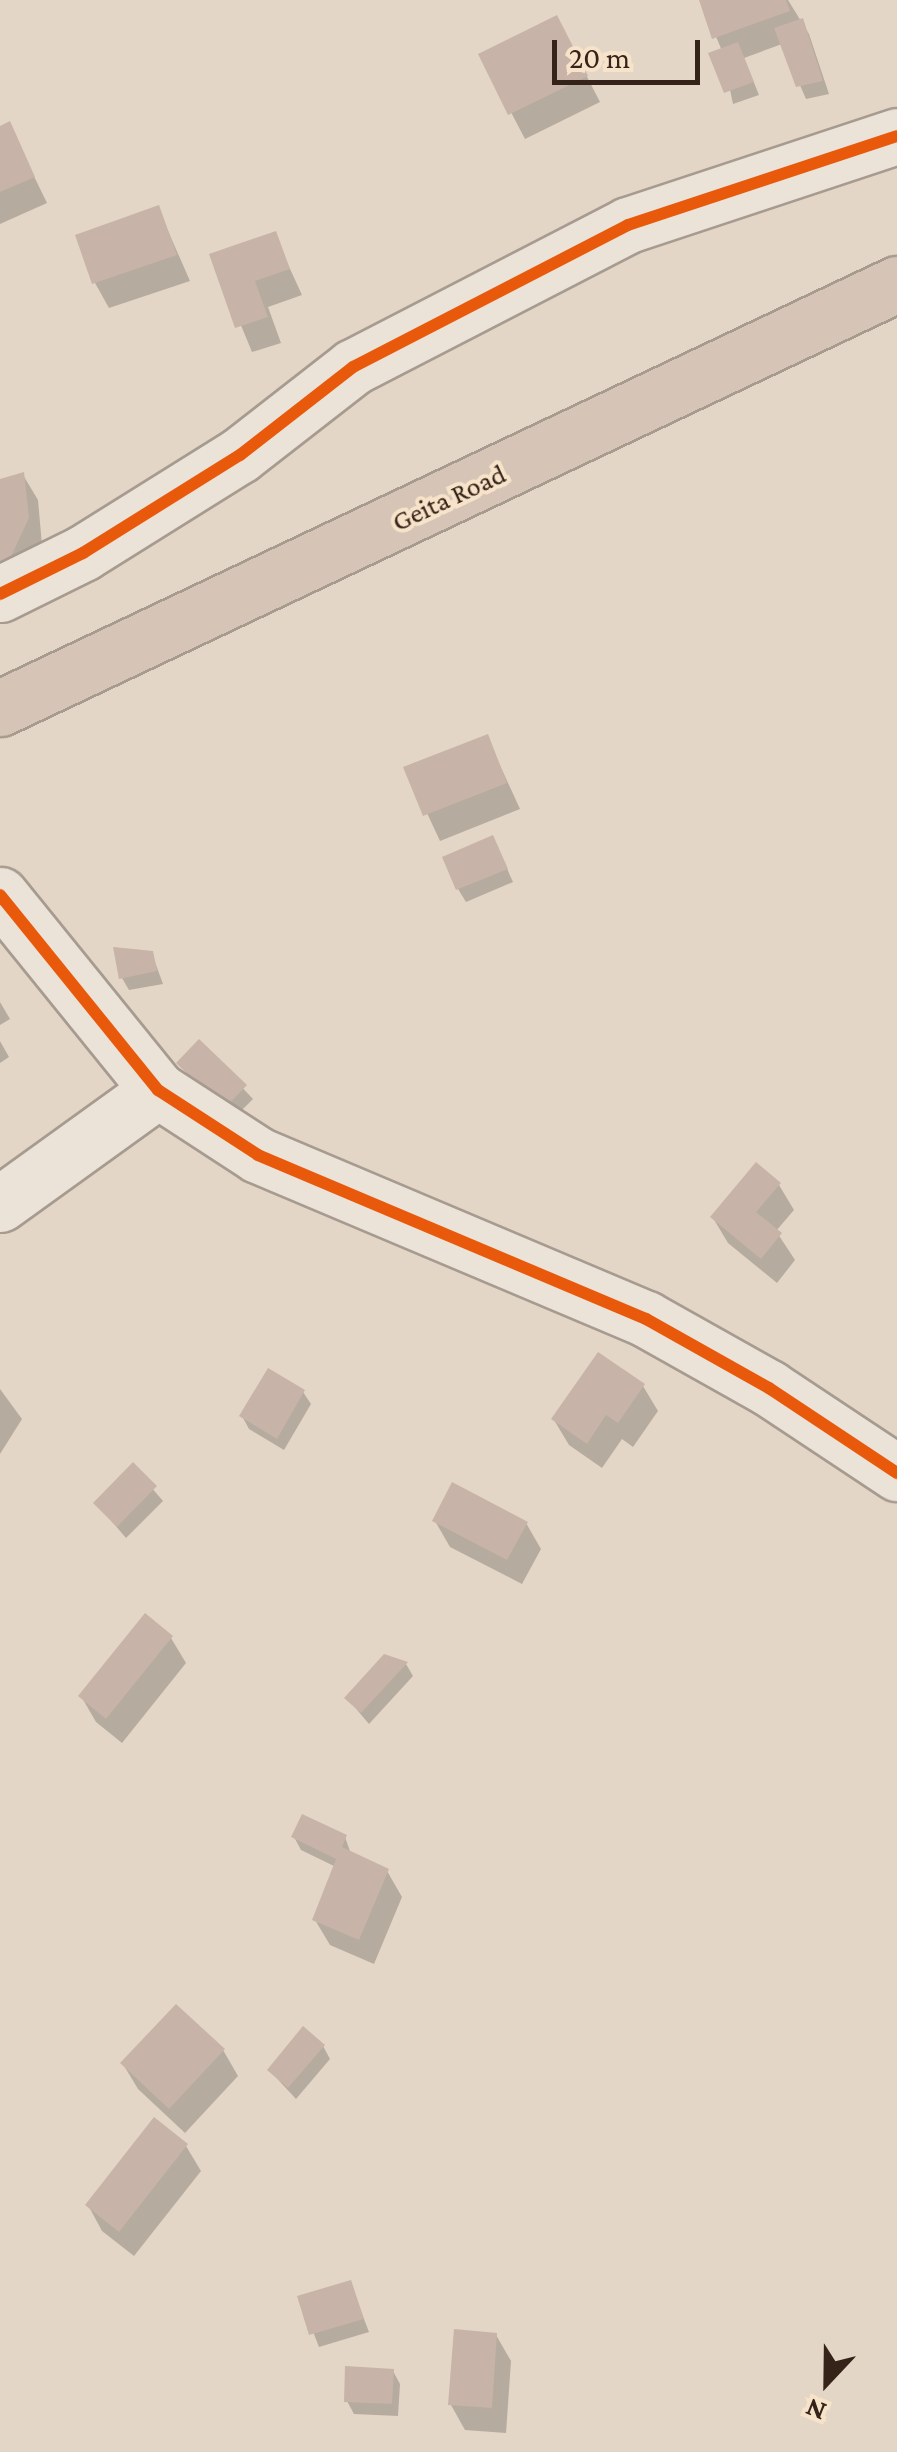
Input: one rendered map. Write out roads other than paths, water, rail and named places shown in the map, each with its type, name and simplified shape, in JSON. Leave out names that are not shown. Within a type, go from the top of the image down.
[{"type":"highway","name":"Geita Road","points":[[0,708],[897,284]]},
{"type":"street","points":[[0,594],[83,554],[240,456],[353,368],[628,225],[897,136]]},
{"type":"street","points":[[0,895],[158,1090],[258,1155],[646,1319],[770,1388],[897,1473]]},
{"type":"street","points":[[0,1204],[158,1090]]}]
